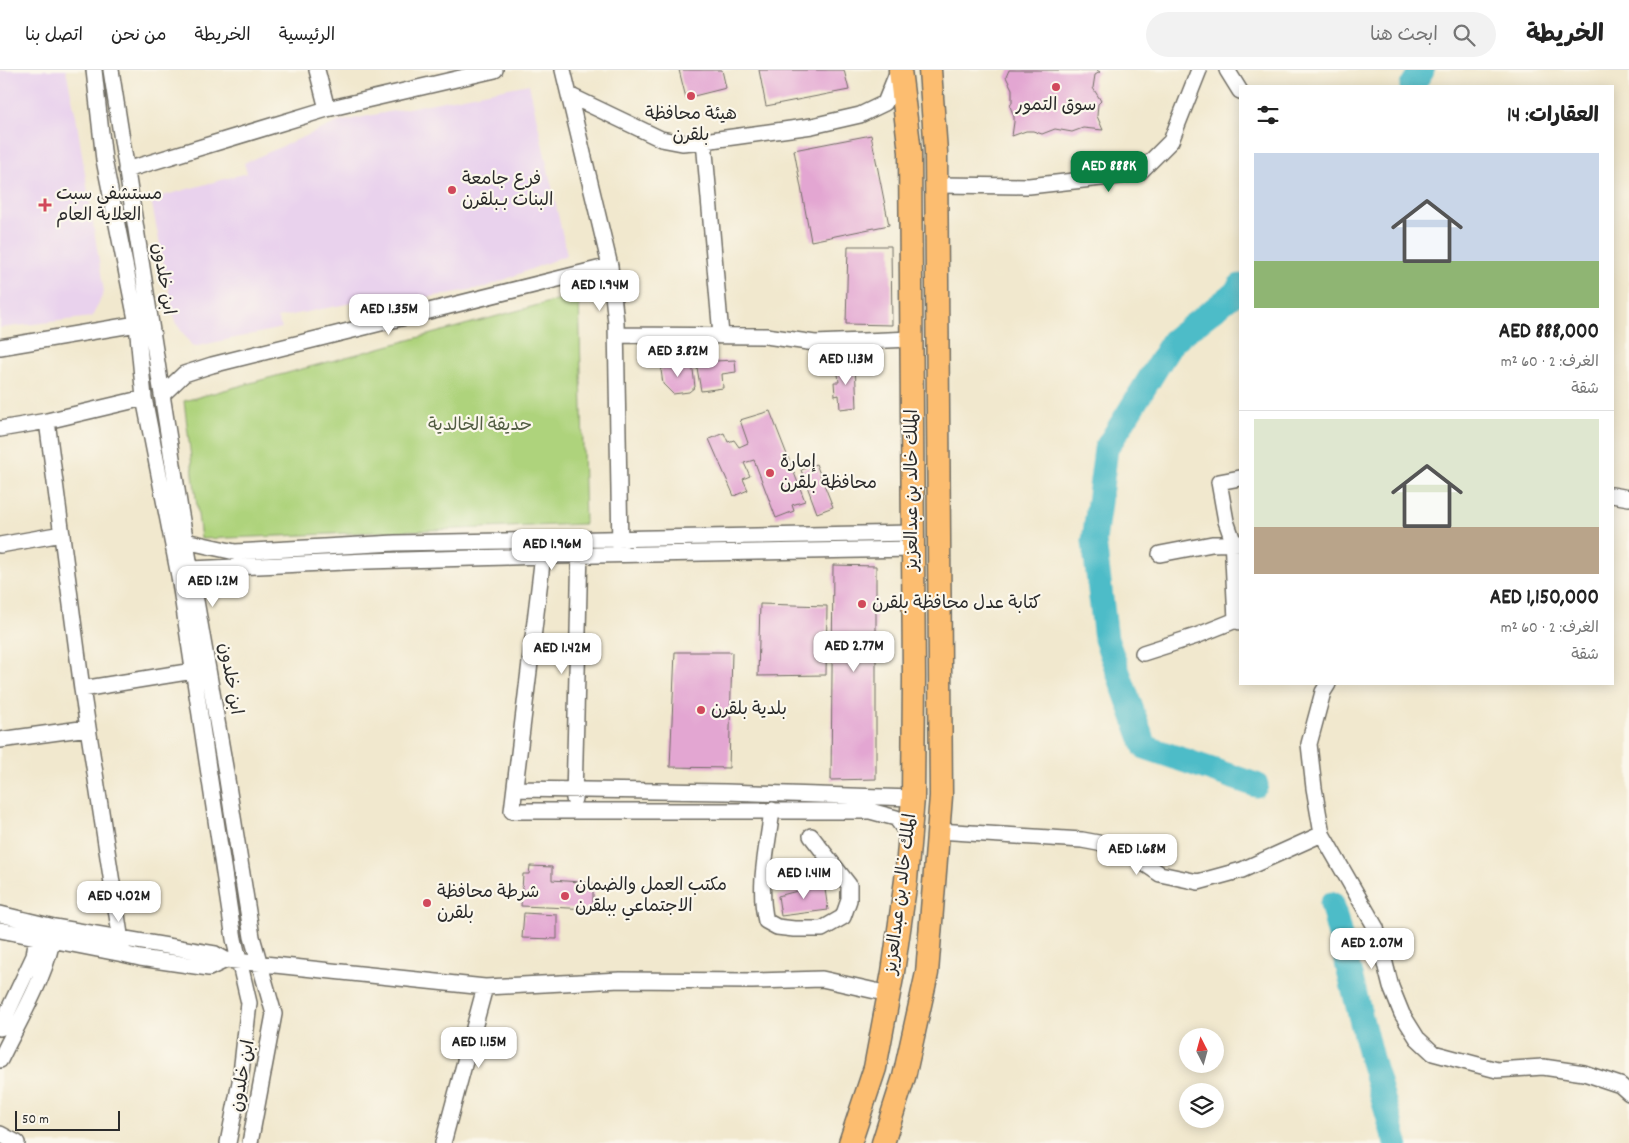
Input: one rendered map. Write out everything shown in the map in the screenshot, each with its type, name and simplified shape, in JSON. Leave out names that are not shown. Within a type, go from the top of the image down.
[{"type":"highway","name":"الملك خالد بن عبدالعزيز","points":[[850,1143],[875,1068],[889,994],[906,880],[913,798],[910,152],[900,70]]},
{"type":"highway","name":"الملك خالد بن عبدالعزيز","points":[[883,1143],[904,1077],[927,973],[941,796],[936,152],[930,70]]},
{"type":"street","name":"ابن خلدون","points":[[94,70],[104,160],[137,324],[144,398],[179,576],[234,939],[232,961],[249,1003],[240,1082],[228,1143]]},
{"type":"street","name":"ابن خلدون","points":[[111,70],[185,541],[225,767],[252,937],[274,1014],[250,1143]]},
{"type":"street","points":[[317,70],[327,109]]},
{"type":"street","points":[[126,170],[327,109],[496,70]]},
{"type":"street","points":[[562,70],[610,266],[617,335],[620,555]]},
{"type":"street","points":[[569,95],[661,139],[682,142],[704,141],[812,126],[860,115],[885,103],[900,70]]},
{"type":"street","points":[[936,185],[1029,186],[1140,172],[1171,141],[1199,70]]},
{"type":"street","points":[[1227,70],[1239,89]]},
{"type":"street","points":[[704,141],[721,335]]},
{"type":"street","points":[[162,396],[184,374],[212,365],[610,266]]},
{"type":"street","points":[[0,347],[137,324]]},
{"type":"street","points":[[617,335],[766,336],[815,343],[912,338]]},
{"type":"street","points":[[0,429],[47,421],[144,398]]},
{"type":"street","points":[[47,421],[82,688],[122,946]]},
{"type":"street","points":[[1143,653],[1238,621],[1236,544],[1226,521],[1219,482],[1239,478]]},
{"type":"street","points":[[1614,496],[1629,498]]},
{"type":"street","points":[[0,545],[62,534]]},
{"type":"street","points":[[580,548],[619,539],[913,541]]},
{"type":"street","points":[[185,541],[235,552],[395,544],[580,548],[620,555],[913,541]]},
{"type":"street","points":[[1160,554],[1212,544],[1236,544]]},
{"type":"street","points":[[190,570],[366,561],[544,548]]},
{"type":"street","points":[[544,548],[512,811],[870,811],[896,818],[910,837]]},
{"type":"street","points":[[574,811],[580,548]]},
{"type":"street","points":[[82,688],[193,671]]},
{"type":"street","points":[[1327,685],[1323,692],[1309,744],[1322,834],[1376,928],[1391,987],[1402,1014],[1417,1038],[1433,1053],[1497,1070],[1543,1067],[1584,1073],[1620,1085],[1629,1093]]},
{"type":"street","points":[[0,740],[88,728]]},
{"type":"street","points":[[515,789],[733,792],[913,798]]},
{"type":"street","points":[[772,810],[762,887],[763,910],[766,921],[778,927],[794,929],[822,928],[844,917],[850,900],[849,885],[811,836]]},
{"type":"street","points":[[938,831],[1082,840],[1120,847],[1160,874],[1198,882],[1242,870],[1322,834]]},
{"type":"street","points":[[0,914],[38,931]]},
{"type":"street","points":[[0,930],[38,931],[122,946],[215,954],[232,961],[484,987],[620,980],[752,981],[822,979],[889,994]]},
{"type":"street","points":[[0,1028],[34,956],[38,931]]},
{"type":"street","points":[[0,1060],[40,978],[54,934]]},
{"type":"street","points":[[443,1143],[484,987]]},
{"type":"street","points":[[0,1134],[17,1143]]},
{"type":"shaded area","name":"مستشفى سبت العلاية العام","points":[[0,70],[66,70],[76,117],[104,292],[92,317],[0,328]]},
{"type":"shaded area","points":[[529,84],[567,255],[486,287],[379,306],[377,298],[277,318],[282,328],[193,347],[175,322],[151,199],[247,173],[244,163],[338,122]]},
{"type":"green space","name":"حديقة الخالدية","points":[[579,294],[585,524],[201,539],[184,401]]},
{"type":"building","points":[[679,70],[722,70],[726,88],[686,98]]},
{"type":"building","points":[[759,70],[844,70],[849,90],[766,106]]},
{"type":"building","points":[[1009,70],[1097,70],[1100,72],[1095,75],[1093,88],[1101,101],[1098,104],[1097,116],[1103,130],[1083,128],[1072,132],[1055,129],[1042,134],[1026,131],[1012,136],[1014,117],[1010,106],[1012,102],[1012,89],[1006,77]]},
{"type":"building","points":[[871,135],[889,225],[811,241],[794,150]]},
{"type":"building","points":[[848,246],[891,246],[892,325],[846,324]]},
{"type":"building","points":[[735,360],[736,372],[722,374],[723,388],[701,391],[696,362]]},
{"type":"building","points":[[669,362],[684,362],[693,370],[695,387],[689,392],[673,394],[663,384],[661,370]]},
{"type":"building","points":[[855,365],[857,407],[840,409],[839,395],[835,396],[834,382],[839,382],[838,374],[833,373],[831,367]]},
{"type":"building","points":[[770,411],[805,501],[792,505],[794,511],[776,518],[754,460],[744,463],[750,476],[743,479],[748,490],[734,496],[709,439],[724,433],[728,442],[734,440],[739,447],[748,443],[740,420]]},
{"type":"building","points":[[816,464],[833,507],[817,513],[801,470]]},
{"type":"building","points":[[833,565],[876,566],[876,779],[831,780]]},
{"type":"building","points":[[760,604],[827,606],[826,675],[758,676]]},
{"type":"building","name":"بلدية بلقرن","points":[[675,652],[732,652],[729,768],[670,767]]},
{"type":"building","points":[[530,866],[552,867],[552,880],[593,883],[593,909],[521,906],[523,874],[529,874]]},
{"type":"building","points":[[824,882],[828,910],[781,916],[778,896],[805,889],[806,884]]},
{"type":"building","points":[[524,913],[557,915],[557,939],[522,938]]},
{"type":"waterway","points":[[1413,85],[1422,70]]},
{"type":"waterway","points":[[1239,287],[1234,294],[1173,341],[1106,449],[1094,541],[1106,639],[1145,747],[1256,785]]},
{"type":"waterway","points":[[1332,904],[1371,1058],[1396,1143]]},
{"type":"place","name":"سوق التمور","points":[[1056,87]]},
{"type":"place","name":"هيئة محافظة بلقرن","points":[[691,96]]},
{"type":"place","name":"فرع جامعة البنات بـبلقرن","points":[[452,190]]},
{"type":"place","name":"مستشفى سبت العلاية العام","points":[[45,205]]},
{"type":"place","name":"إمارة محافظة بلقرن","points":[[770,473]]},
{"type":"place","name":"كتابة عدل محافظة بلقرن","points":[[862,604]]},
{"type":"place","name":"بلدية بلقرن","points":[[701,710]]},
{"type":"place","name":"مكتب العمل والضمان الاجتماعي ببلقرن","points":[[565,896]]},
{"type":"place","name":"شرطة محافظة بلقرن","points":[[427,903]]}]
